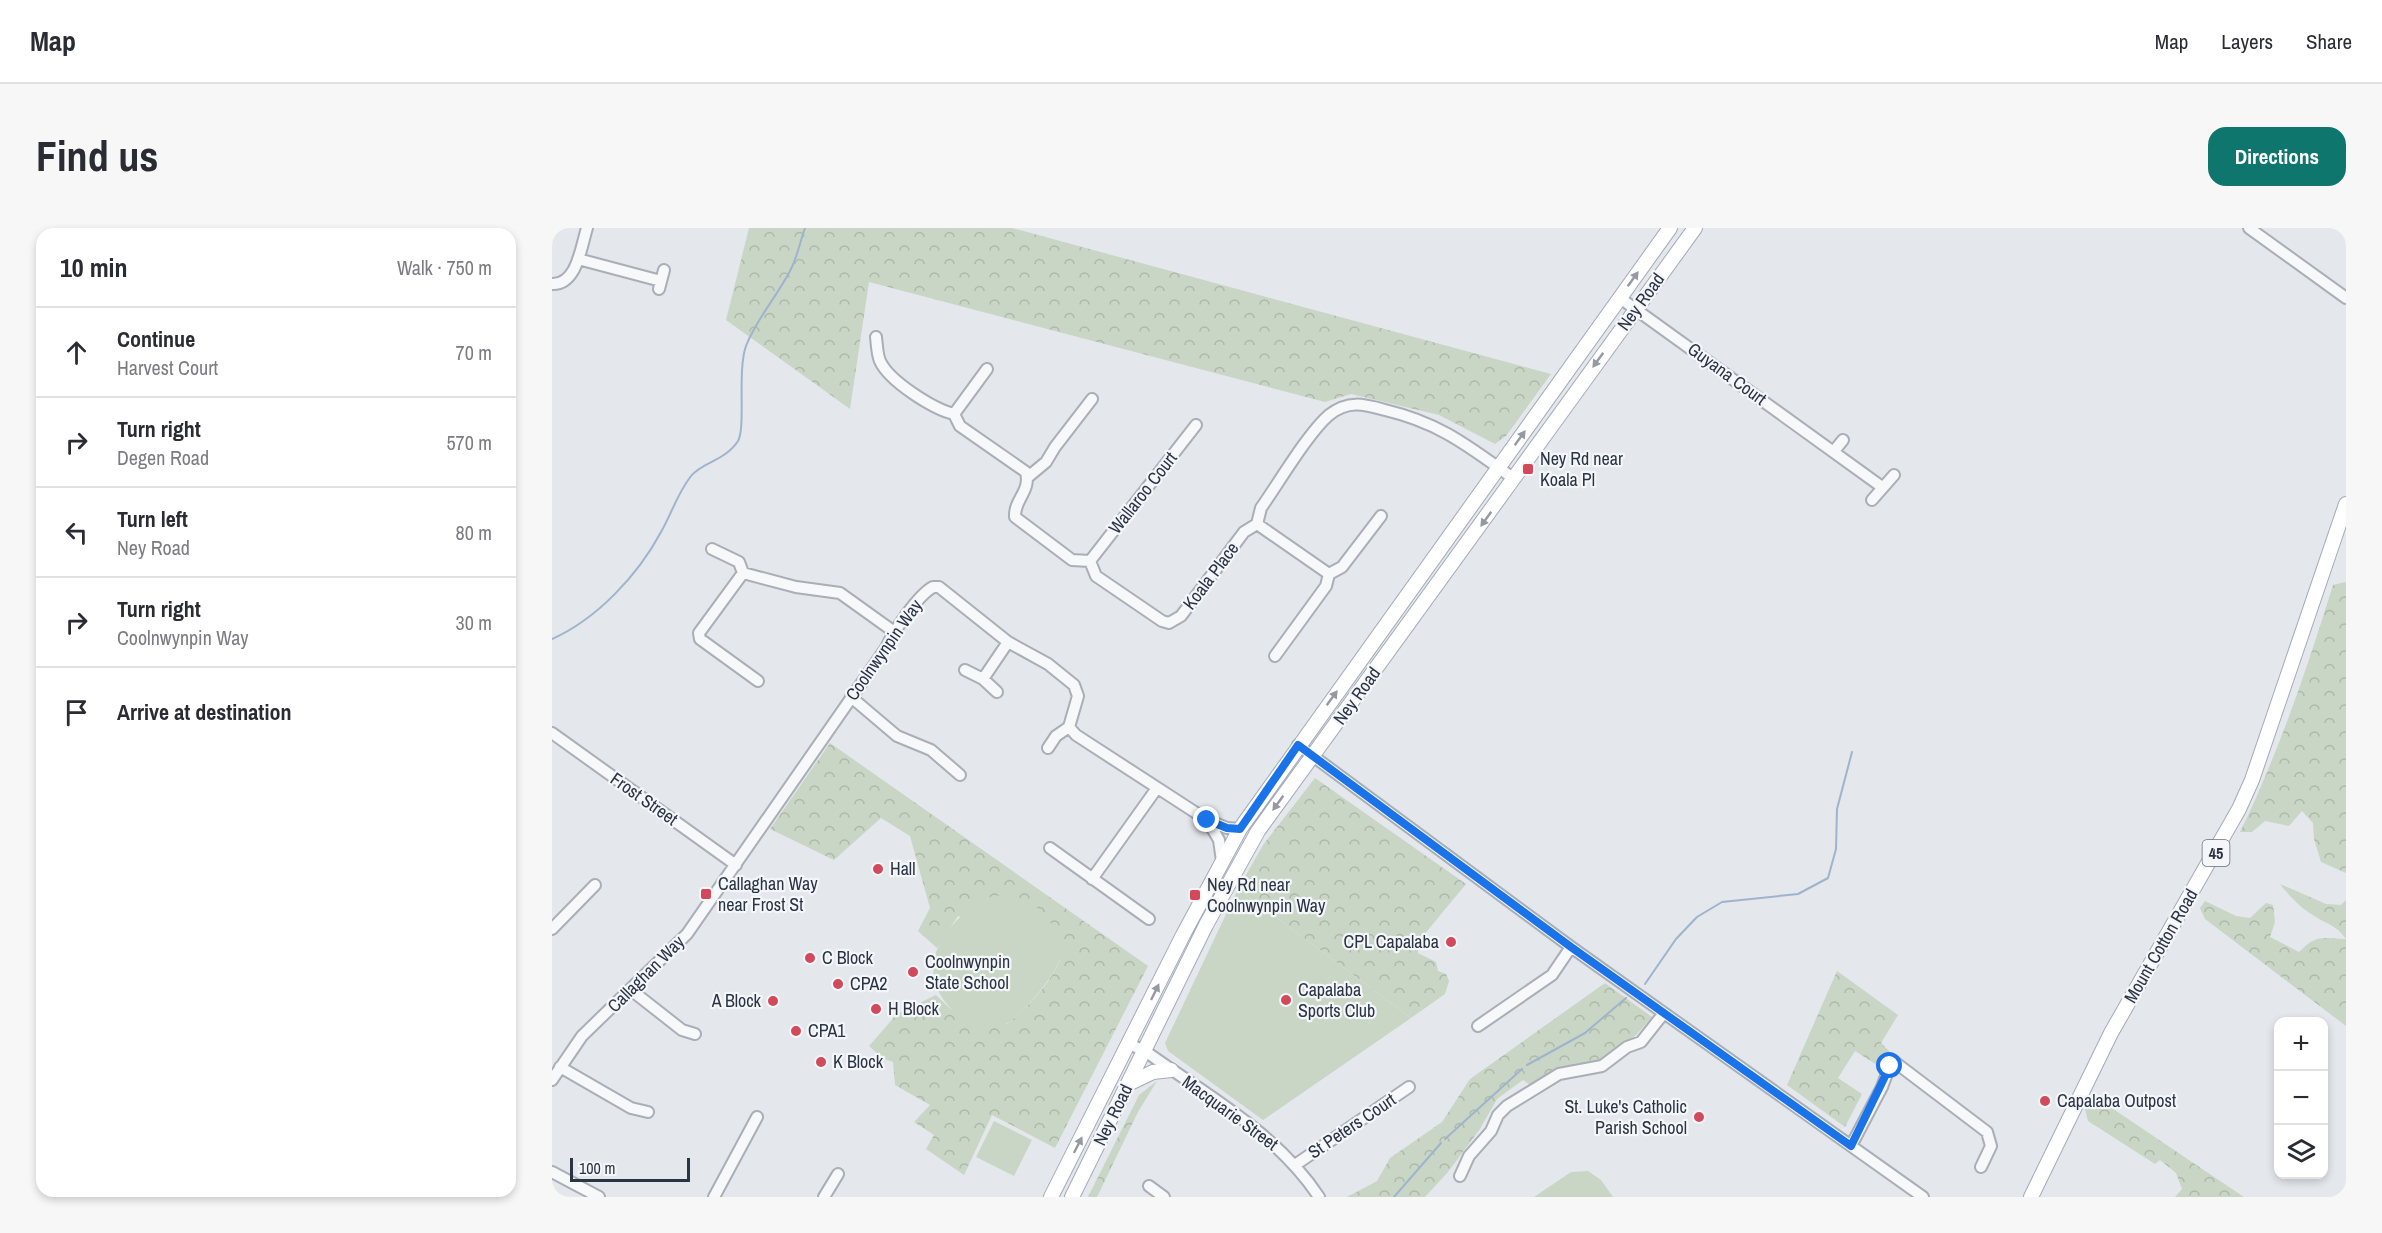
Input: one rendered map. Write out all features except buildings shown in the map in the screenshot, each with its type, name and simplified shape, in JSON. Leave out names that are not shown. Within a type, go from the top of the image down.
[{"type":"main road","name":"Ney Road","points":[[1051,1197],[1240,829],[1670,228]]},
{"type":"main road","name":"Ney Road","points":[[1072,1197],[1206,925],[1257,831],[1695,228]]},
{"type":"main road","name":"Mount Cotton Road","points":[[2033,1197],[2111,1033],[2239,809],[2252,780],[2346,504]]},
{"type":"main road","points":[[1128,1084],[1153,1072],[1171,1070]]},
{"type":"street","points":[[552,284],[560,284],[569,278],[578,259],[587,228]]},
{"type":"street","points":[[2249,228],[2346,298]]},
{"type":"street","points":[[578,259],[661,280]]},
{"type":"street","name":"Guyana Court","points":[[1620,298],[1882,487]]},
{"type":"street","points":[[876,337],[879,359],[887,372],[942,411],[954,414],[960,426],[1026,472],[1027,490],[1015,508],[1015,517],[1072,560],[1090,561]]},
{"type":"street","points":[[954,414],[987,369]]},
{"type":"street","points":[[1028,477],[1040,470],[1092,399]]},
{"type":"street","name":"Koala Place","points":[[1090,561],[1096,576],[1162,621],[1169,622],[1181,616],[1245,532],[1257,524],[1261,508],[1322,422],[1347,405],[1358,403],[1417,417],[1453,435],[1513,478]]},
{"type":"street","name":"Wallaroo Court","points":[[1090,561],[1197,425]]},
{"type":"street","points":[[1834,451],[1843,440]]},
{"type":"street","points":[[1872,500],[1894,475]]},
{"type":"street","points":[[1275,656],[1326,586],[1329,574],[1342,567],[1381,516]]},
{"type":"street","points":[[1257,524],[1329,574]]},
{"type":"street","points":[[712,549],[739,562],[743,573]]},
{"type":"street","points":[[743,573],[796,587],[840,593],[894,631]]},
{"type":"street","points":[[743,573],[699,633],[700,639],[758,681]]},
{"type":"street","name":"Coolnwynpin Way","points":[[736,865],[886,648],[894,631],[928,589],[939,587],[1008,642],[1048,664],[1074,685],[1078,696],[1069,727],[1056,736],[1048,748]]},
{"type":"street","points":[[982,679],[1008,642]]},
{"type":"street","points":[[965,670],[982,679],[989,688],[997,692]]},
{"type":"street","points":[[851,697],[897,736],[931,750],[960,775]]},
{"type":"street","points":[[1069,727],[1076,735],[1207,820],[1227,828],[1240,829]]},
{"type":"street","name":"Frost Street","points":[[552,734],[736,865]]},
{"type":"street","points":[[1298,745],[1571,947],[1923,1197]]},
{"type":"street","points":[[1092,879],[1156,788]]},
{"type":"street","points":[[1207,820],[1219,840],[1222,861]]},
{"type":"street","points":[[1050,848],[1149,919]]},
{"type":"street","name":"Callaghan Way","points":[[552,1080],[582,1036],[687,934],[736,865]]},
{"type":"street","points":[[552,928],[596,885]]},
{"type":"street","points":[[1478,1026],[1552,975],[1571,947]]},
{"type":"street","points":[[631,990],[682,1030],[695,1034]]},
{"type":"street","points":[[1460,1176],[1469,1156],[1491,1131],[1498,1115],[1507,1106],[1559,1074],[1602,1066],[1626,1047],[1641,1042],[1664,1013]]},
{"type":"street","name":"Macquarie Street","points":[[1129,1044],[1145,1051],[1270,1141],[1295,1165],[1319,1197]]},
{"type":"street","points":[[1851,1146],[1882,1087],[1889,1068],[1896,1063],[1987,1132],[1991,1146],[1981,1167]]},
{"type":"street","points":[[560,1067],[631,1108],[648,1112]]},
{"type":"street","name":"St Peters Court","points":[[1295,1165],[1409,1087]]},
{"type":"street","points":[[714,1197],[756,1117]]},
{"type":"street","points":[[552,1172],[599,1197]]},
{"type":"street","points":[[825,1197],[838,1174]]},
{"type":"street","points":[[1149,1186],[1164,1197]]},
{"type":"green space","points":[[749,228],[1012,228],[1551,374],[1506,436],[1495,444],[1439,415],[1351,394],[1325,402],[869,282],[850,409],[726,320]]},
{"type":"green space","points":[[2345,582],[2346,873],[2321,862],[2314,839],[2313,823],[2302,811],[2289,826],[2265,821],[2252,832],[2240,832],[2291,710],[2333,585]]},
{"type":"green space","points":[[830,743],[1148,966],[1055,1148],[992,1115],[964,1175],[926,1149],[934,1135],[914,1122],[930,1105],[895,1085],[893,1062],[882,1058],[869,1046],[897,1014],[936,995],[953,1011],[967,1019],[1007,1024],[1037,995],[1060,960],[958,916],[937,948],[918,931],[930,908],[910,836],[881,818],[834,860],[770,829]]},
{"type":"green space","points":[[1315,778],[1466,884],[1418,942],[1418,953],[1436,962],[1438,971],[1446,974],[1449,981],[1445,994],[1411,1018],[1238,889],[1263,845]]},
{"type":"green space","points":[[2280,884],[2326,904],[2341,905],[2346,900],[2346,939],[2336,928],[2301,906]]},
{"type":"green space","name":"Capalaba Sports Club","points":[[1238,889],[1411,1018],[1263,1120],[1168,1051],[1165,1043]]},
{"type":"green space","points":[[993,896],[1021,899],[1031,903],[1039,910],[1047,918],[1058,937],[1060,958],[1046,983],[1020,1013],[1006,1024],[991,1026],[966,1021],[955,1013],[937,987],[933,971],[935,955],[952,926],[964,914]]},
{"type":"green space","points":[[2205,901],[2236,916],[2250,918],[2266,903],[2273,905],[2275,922],[2270,937],[2299,952],[2310,942],[2320,938],[2346,939],[2346,1026],[2205,919],[2200,908]]},
{"type":"green space","points":[[1837,971],[1898,1015],[1881,1043],[1893,1055],[1880,1067],[1855,1051],[1838,1078],[1862,1094],[1845,1127],[1787,1085]]},
{"type":"green space","points":[[1605,983],[1652,1017],[1636,1035],[1605,1058],[1556,1071],[1532,1086],[1523,1080],[1497,1099],[1480,1129],[1448,1172],[1425,1197],[1347,1197],[1377,1181],[1390,1158],[1442,1122],[1470,1079]]},
{"type":"green space","points":[[1157,1081],[1138,1112],[1097,1197],[1088,1197],[1139,1095]]},
{"type":"green space","points":[[2094,1096],[2244,1197],[2175,1197],[2182,1189],[2176,1173],[2160,1160],[2155,1164],[2088,1121],[2085,1109]]},
{"type":"green space","points":[[994,1121],[1032,1140],[1014,1176],[976,1157]]},
{"type":"green space","points":[[1588,1171],[1601,1180],[1613,1197],[1534,1197],[1571,1172]]},
{"type":"waterway","points":[[552,639],[585,620],[615,594],[652,548],[691,476],[701,467],[727,453],[738,441],[741,424],[743,357],[746,346],[755,327],[790,271],[805,228]]},
{"type":"waterway","points":[[1645,984],[1676,939],[1697,917],[1722,902],[1798,894],[1828,878],[1836,849],[1837,809],[1852,752]]},
{"type":"waterway","points":[[1527,1065],[1585,1033],[1626,998]]},
{"type":"waterway","points":[[1445,1139],[1522,1069]]},
{"type":"waterway","points":[[1394,1197],[1441,1143]]},
{"type":"place","name":"Ney Rd near Koala Pl","points":[[1528,469]]},
{"type":"place","name":"Hall","points":[[878,869]]},
{"type":"place","name":"Callaghan Way near Frost St","points":[[706,894]]},
{"type":"place","name":"Ney Rd near Coolnwynpin Way","points":[[1195,895]]},
{"type":"place","name":"CPL Capalaba","points":[[1451,942]]},
{"type":"place","name":"C Block","points":[[810,958]]},
{"type":"place","name":"Coolnwynpin State School","points":[[913,972]]},
{"type":"place","name":"CPA2","points":[[838,984]]},
{"type":"place","name":"Capalaba Sports Club","points":[[1286,1000]]},
{"type":"place","name":"A Block","points":[[773,1001]]},
{"type":"place","name":"H Block","points":[[876,1009]]},
{"type":"place","name":"CPA1","points":[[796,1031]]},
{"type":"place","name":"K Block","points":[[821,1062]]},
{"type":"place","name":"Capalaba Outpost","points":[[2045,1101]]},
{"type":"place","name":"St. Luke's Catholic Parish School","points":[[1699,1117]]},
{"type":"route","points":[[1207,820],[1227,828],[1240,829],[1298,745],[1571,947],[1851,1146],[1882,1087],[1890,1066]]}]
